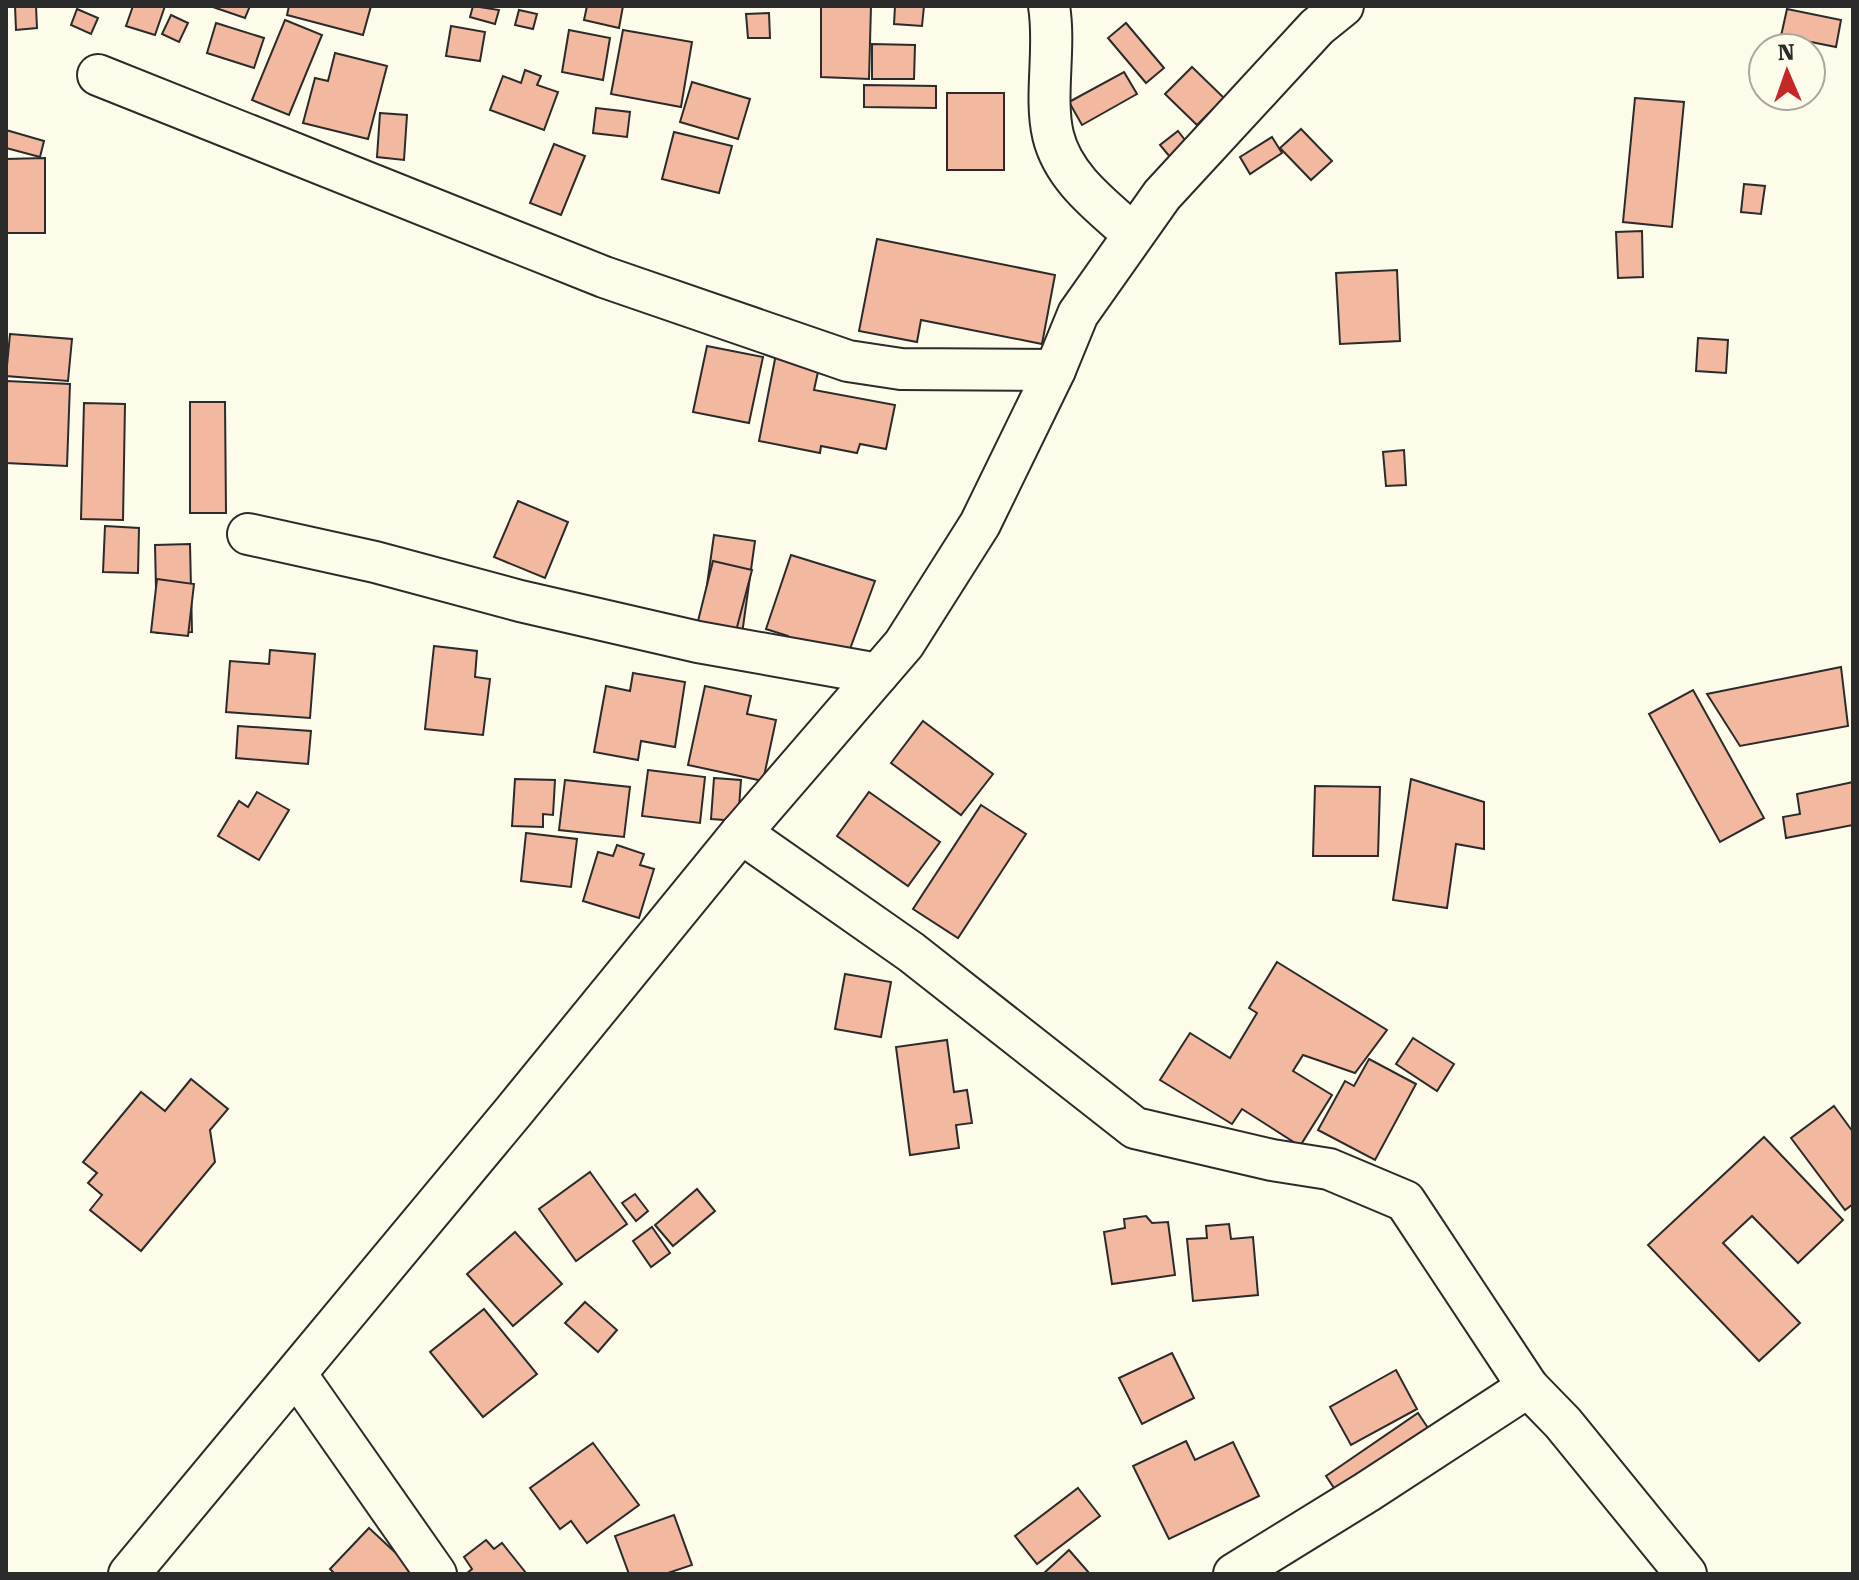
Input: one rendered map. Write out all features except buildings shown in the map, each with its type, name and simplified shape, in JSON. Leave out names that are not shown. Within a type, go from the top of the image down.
[{"type":"street","points":[[1049,6],[1053,136],[1071,176],[1133,234]]},
{"type":"street","points":[[129,1574],[741,833],[904,644],[980,524],[1055,370],[1078,314],[1133,234],[1172,183],[1317,27],[1343,6]]},
{"type":"street","points":[[98,75],[604,277],[848,361],[901,369],[1055,370]]},
{"type":"street","points":[[248,534],[375,562],[520,601],[698,642],[878,674]]},
{"type":"street","points":[[741,833],[911,952],[1135,1128],[1272,1160],[1329,1169],[1405,1201],[1528,1387],[1563,1423],[1686,1574]]},
{"type":"street","points":[[296,1374],[436,1574]]},
{"type":"street","points":[[1234,1574],[1528,1387]]}]
